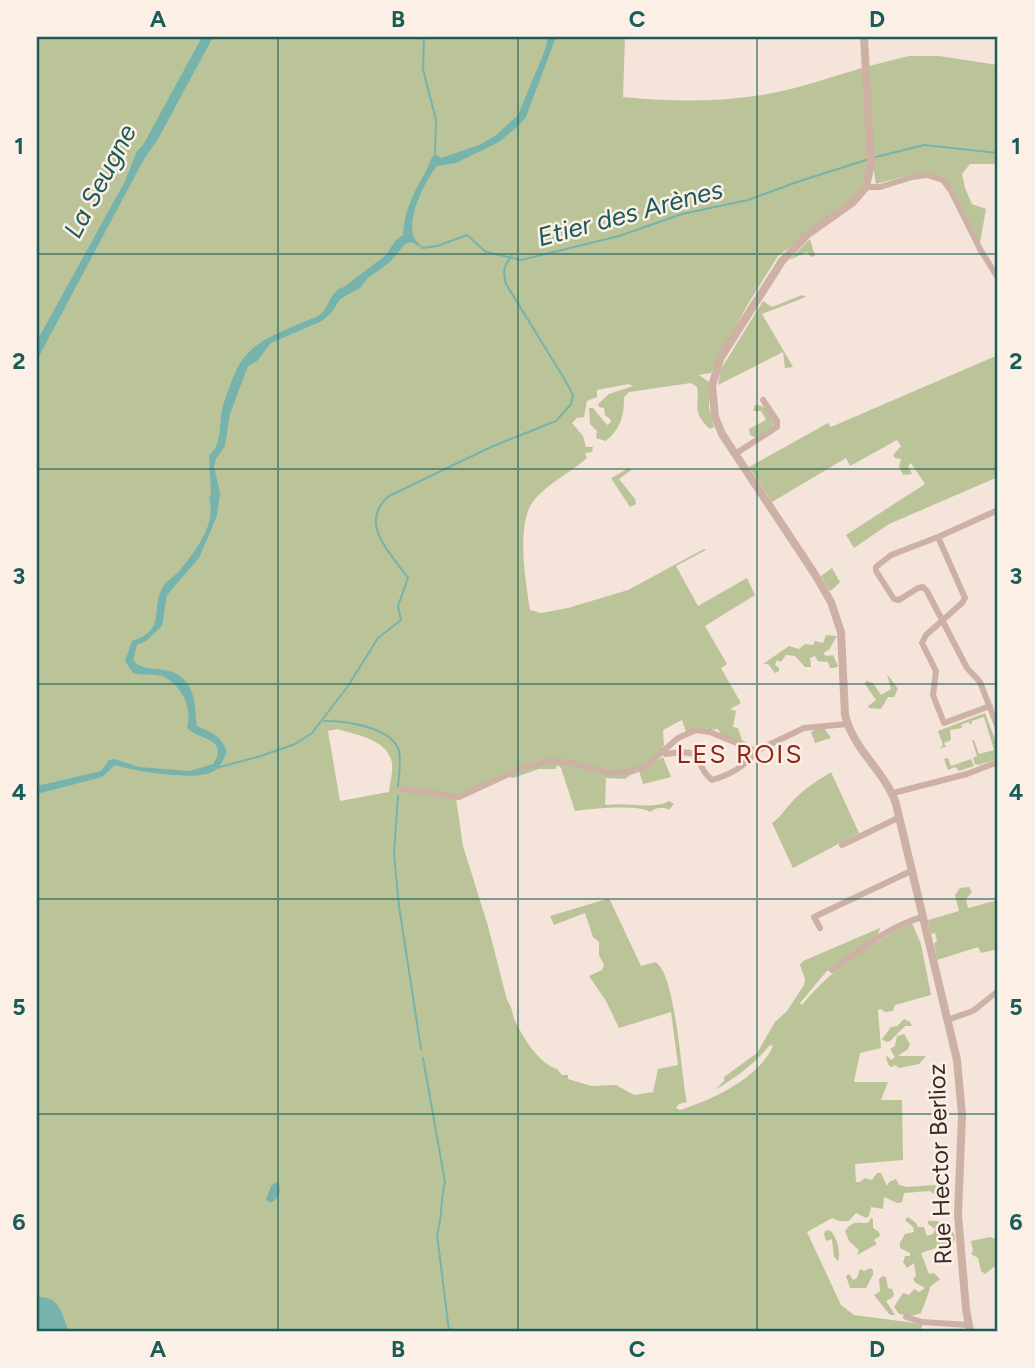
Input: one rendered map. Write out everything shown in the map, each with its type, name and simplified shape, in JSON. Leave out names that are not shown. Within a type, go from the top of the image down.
[{"type":"street","points":[[864,37],[871,164],[866,187],[852,203],[808,234],[789,252],[722,358],[712,386],[712,402],[722,434],[831,602],[841,632],[847,724],[855,742],[893,793],[967,774],[998,762]]},
{"type":"street","points":[[866,187],[880,187],[928,175],[943,180],[998,278]]},
{"type":"street","points":[[735,454],[777,427],[777,421],[763,400]]},
{"type":"street","points":[[998,520],[996,511],[891,555],[876,567],[894,599],[899,600],[923,587],[967,668],[980,682],[998,728]]},
{"type":"street","points":[[938,537],[965,598],[926,635],[922,643],[936,671],[933,695],[944,723],[990,706]]},
{"type":"street","points":[[662,751],[666,754],[682,751],[692,753],[712,780],[743,767],[756,751],[804,728],[847,724]]},
{"type":"street","points":[[401,789],[459,797],[522,768],[559,761],[598,772],[622,773],[640,769],[678,738],[696,730],[756,751]]},
{"type":"street","name":"Rue Hector Berlioz","points":[[893,793],[957,1060],[962,1096],[957,1191],[969,1328]]},
{"type":"street","points":[[842,845],[900,817]]},
{"type":"street","points":[[820,928],[814,917],[911,871]]},
{"type":"street","points":[[832,971],[885,933],[922,917]]},
{"type":"street","points":[[947,1020],[973,1011],[998,990]]},
{"type":"street","points":[[906,1317],[922,1322],[969,1328]]},
{"type":"green space","points":[[37,37],[625,37],[623,97],[659,100],[750,97],[804,86],[862,68],[868,157],[864,184],[852,200],[778,256],[748,304],[711,373],[699,375],[709,382],[709,408],[714,427],[710,429],[700,418],[697,387],[691,383],[629,392],[624,397],[622,416],[615,431],[606,441],[596,438],[597,431],[590,424],[589,408],[593,408],[607,425],[611,422],[610,419],[605,415],[604,408],[598,404],[609,394],[633,386],[629,384],[597,390],[597,397],[587,401],[584,417],[577,418],[572,423],[583,436],[586,447],[593,447],[592,452],[585,453],[587,458],[537,497],[527,514],[524,526],[526,585],[530,610],[541,613],[628,590],[704,549],[706,550],[676,566],[698,606],[747,578],[755,595],[705,626],[727,664],[721,668],[741,703],[730,709],[736,711],[733,727],[738,728],[742,740],[749,744],[747,746],[721,734],[718,729],[686,732],[682,720],[663,730],[664,745],[650,761],[637,768],[610,770],[554,759],[540,760],[456,798],[463,846],[515,1021],[527,1042],[544,1062],[562,1075],[568,1075],[568,1079],[591,1086],[616,1085],[634,1095],[653,1092],[658,1069],[678,1065],[671,1012],[619,1028],[606,1001],[589,976],[602,970],[604,965],[599,955],[599,942],[593,937],[585,913],[554,925],[550,916],[610,900],[641,966],[655,962],[662,970],[673,1004],[687,1102],[679,1104],[676,1108],[680,1110],[720,1094],[746,1078],[766,1058],[773,1046],[770,1045],[745,1070],[715,1090],[724,1081],[724,1077],[757,1053],[775,1022],[787,1011],[804,985],[805,979],[800,965],[803,961],[880,928],[878,934],[826,972],[800,1003],[802,1005],[852,958],[912,923],[921,944],[931,995],[895,1005],[893,1011],[878,1010],[881,1048],[860,1053],[854,1082],[888,1082],[881,1100],[902,1100],[903,1160],[855,1164],[856,1182],[865,1178],[872,1180],[877,1173],[881,1173],[887,1186],[896,1179],[899,1185],[907,1187],[935,1185],[945,1192],[944,1197],[939,1198],[930,1191],[904,1193],[902,1202],[897,1203],[884,1197],[883,1209],[871,1207],[866,1218],[856,1213],[849,1221],[832,1218],[807,1232],[841,1305],[854,1315],[923,1324],[920,1331],[37,1331]],"holes":[[[337,729],[370,739],[384,748],[392,763],[389,792],[340,801],[328,731]]]},
{"type":"green space","points":[[909,56],[939,56],[998,65],[998,164],[970,164],[962,174],[972,204],[986,209],[980,243],[943,177],[909,175],[876,184],[869,66]]},
{"type":"green space","points":[[810,239],[815,256],[811,257],[807,252],[789,260]]},
{"type":"green space","points":[[802,295],[806,297],[762,314],[793,367],[785,368],[783,352],[718,385],[721,369],[763,301],[772,307]]},
{"type":"green space","points":[[998,355],[998,477],[889,524],[854,548],[846,535],[925,484],[911,463],[908,466],[912,474],[903,475],[899,466],[901,459],[893,455],[901,446],[897,440],[850,466],[846,458],[772,502],[749,467],[828,423],[831,427]]},
{"type":"green space","points":[[755,405],[765,408],[774,423],[773,428],[757,438],[750,435],[749,429],[766,420],[761,411],[753,411]]},
{"type":"green space","points":[[629,468],[631,470],[619,479],[635,499],[636,504],[630,507],[611,478]]},
{"type":"green space","points":[[832,568],[840,582],[829,590],[821,576]]},
{"type":"green space","points":[[826,635],[837,636],[829,650],[823,653],[826,656],[833,655],[838,666],[835,668],[830,668],[828,662],[818,661],[815,656],[810,658],[811,667],[805,667],[795,656],[786,655],[781,662],[777,660],[775,665],[779,671],[775,673],[768,664],[763,664],[789,646],[799,649],[805,644],[813,645],[815,641],[823,643]]},
{"type":"green space","points":[[887,674],[898,689],[894,697],[888,697],[881,709],[869,708],[876,700],[865,684],[866,681],[873,683],[881,695],[891,689]]},
{"type":"green space","points":[[985,713],[998,747],[998,759],[978,765],[973,758],[977,756],[972,740],[979,754],[994,750],[984,717],[972,721],[971,725],[968,722],[961,725],[962,728],[950,730],[951,740],[944,743],[946,747],[940,748],[943,745],[938,731]]},
{"type":"green space","points":[[825,729],[831,738],[815,743],[811,732]]},
{"type":"green space","points":[[663,757],[671,777],[643,784],[639,771]]},
{"type":"green space","points":[[948,758],[951,766],[971,759],[974,766],[959,771],[955,767],[948,770],[944,759]]},
{"type":"green space","points":[[565,763],[603,774],[632,774],[625,779],[606,778],[607,805],[656,805],[669,801],[674,804],[669,810],[659,808],[650,812],[625,808],[575,811],[558,765],[555,769],[539,769],[510,777],[511,774],[539,765]]},
{"type":"green space","points":[[831,772],[859,833],[793,868],[772,823],[800,794]]},
{"type":"green space","points":[[969,887],[972,892],[966,899],[968,908],[998,900],[998,949],[981,953],[978,947],[937,960],[935,933],[931,934],[928,920],[959,911],[955,895],[960,888]]},
{"type":"green space","points":[[904,1019],[912,1026],[905,1026],[890,1041],[882,1039],[891,1027],[897,1026]]},
{"type":"green space","points":[[904,1034],[910,1044],[908,1049],[898,1056],[926,1056],[919,1064],[899,1068],[895,1065],[889,1066],[887,1056],[891,1060],[895,1057],[890,1049],[895,1046],[897,1036]]},
{"type":"green space","points":[[908,1217],[918,1227],[924,1227],[927,1236],[933,1234],[935,1229],[928,1221],[938,1221],[940,1226],[952,1230],[955,1236],[954,1242],[921,1253],[929,1274],[934,1273],[940,1279],[930,1287],[921,1313],[911,1316],[899,1314],[894,1307],[903,1293],[909,1295],[914,1289],[919,1292],[925,1288],[913,1279],[916,1276],[914,1263],[907,1268],[903,1262],[905,1256],[910,1256],[910,1253],[900,1248],[900,1243],[905,1234],[914,1232],[913,1227],[905,1220]]},
{"type":"green space","points":[[871,1218],[873,1228],[880,1236],[874,1240],[877,1244],[857,1255],[859,1250],[849,1241],[845,1231],[853,1224],[868,1223]]},
{"type":"green space","points":[[826,1230],[831,1231],[837,1241],[838,1261],[834,1257],[832,1239],[826,1241]]},
{"type":"green space","points":[[990,1237],[998,1240],[998,1264],[985,1274],[981,1271],[978,1258],[971,1254],[971,1241]]},
{"type":"green space","points":[[870,1268],[873,1275],[866,1288],[850,1288],[846,1276],[849,1274],[853,1280],[857,1278],[860,1269],[864,1271]]},
{"type":"green space","points":[[886,1277],[888,1288],[892,1289],[894,1294],[886,1301],[895,1315],[890,1315],[874,1295],[880,1291],[879,1279]]},
{"type":"water","points":[[202,37],[213,37],[158,139],[144,159],[37,360],[37,341],[125,181],[137,151],[143,145]]},
{"type":"water","points":[[548,37],[556,37],[526,117],[499,142],[456,163],[437,166],[427,180],[415,208],[412,227],[414,237],[423,248],[411,242],[405,244],[390,262],[368,278],[360,288],[340,299],[322,321],[271,343],[257,361],[248,366],[230,414],[225,446],[214,467],[220,493],[217,516],[199,558],[167,595],[162,626],[146,641],[137,645],[133,660],[138,665],[169,671],[184,679],[193,697],[197,726],[215,735],[225,746],[227,752],[220,765],[206,774],[180,776],[115,765],[102,777],[37,794],[37,786],[101,771],[109,760],[114,759],[139,767],[190,771],[213,764],[218,749],[215,744],[187,728],[187,705],[175,685],[162,676],[133,673],[125,661],[132,641],[150,631],[154,625],[164,585],[192,554],[208,527],[211,508],[209,455],[218,440],[222,410],[236,370],[254,347],[321,314],[335,292],[386,255],[395,241],[403,235],[410,203],[435,154],[441,158],[479,145],[495,136],[518,115]]},
{"type":"water","points":[[278,1182],[279,1194],[270,1203],[266,1199],[271,1186]]},
{"type":"water","points":[[37,1297],[45,1297],[56,1303],[69,1331],[39,1331]]},
{"type":"waterway","points":[[424,37],[423,69],[436,120],[435,153]]},
{"type":"waterway","points":[[876,157],[924,145],[998,153]]},
{"type":"waterway","name":"Etier des Arènes","points":[[422,248],[437,246],[467,235],[486,252],[521,260],[619,236],[682,214],[748,200],[866,160]]},
{"type":"waterway","points":[[216,768],[295,744],[312,733],[348,686],[378,638],[401,620],[398,606],[408,578],[386,548],[376,527],[380,506],[389,496],[491,447],[556,421],[571,404],[573,395],[565,380],[506,284],[504,269],[512,256]]},
{"type":"waterway","points":[[324,721],[365,726],[385,734],[393,741],[400,757],[398,786]]},
{"type":"waterway","points":[[398,796],[394,854],[399,906],[421,1049]]},
{"type":"waterway","points":[[423,1058],[445,1182],[437,1234],[449,1331]]},
{"type":"district","name":"LES ROIS","points":[[740,754]]},
{"type":"water label","name":"La Seugne","points":[[100,181]]}]
